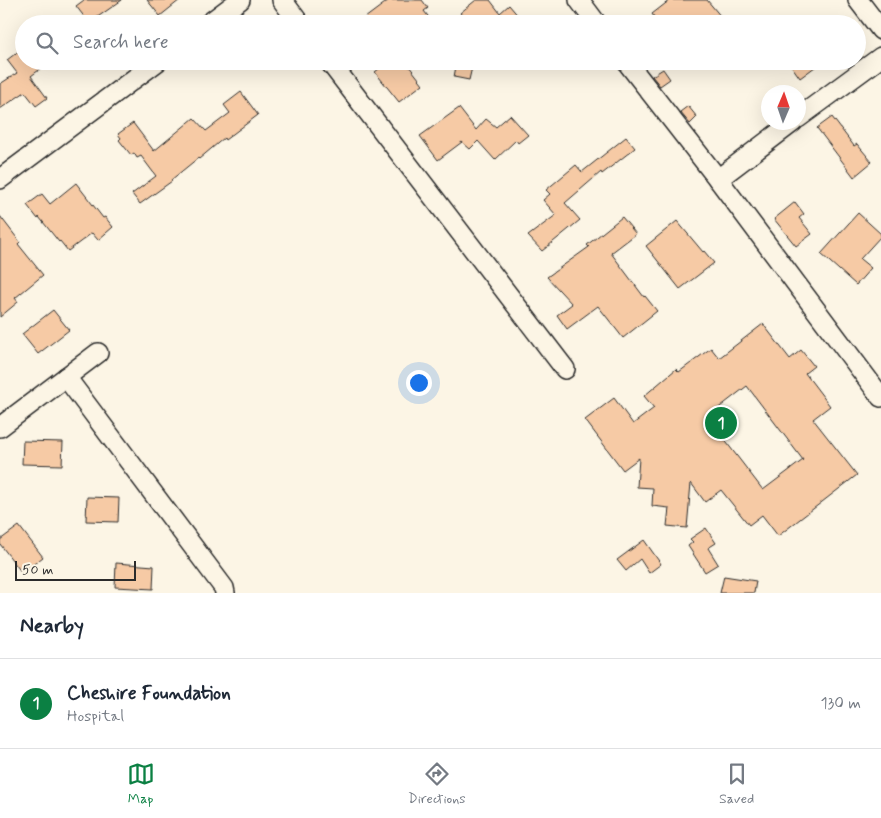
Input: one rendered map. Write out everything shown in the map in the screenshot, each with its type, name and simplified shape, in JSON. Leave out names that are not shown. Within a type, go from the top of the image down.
[{"type":"street","points":[[220,15],[240,0]]},
{"type":"street","points":[[282,0],[293,15]]},
{"type":"street","points":[[579,0],[591,15]]},
{"type":"street","points":[[858,0],[881,30]]},
{"type":"street","points":[[866,68],[881,57]]},
{"type":"street","points":[[0,179],[146,70]]},
{"type":"street","points":[[336,70],[565,369]]},
{"type":"street","points":[[633,70],[718,179],[881,397]]},
{"type":"street","points":[[806,112],[863,70]]},
{"type":"street","points":[[718,179],[782,130]]},
{"type":"street","points":[[0,427],[98,353]]},
{"type":"street","points":[[66,377],[224,588],[225,593]]},
{"type":"building","points":[[84,0],[122,0],[100,15],[83,15],[76,6]]},
{"type":"building","points":[[147,0],[180,0],[161,15]]},
{"type":"building","points":[[389,0],[422,0],[428,8],[424,11],[427,15],[369,15]]},
{"type":"building","points":[[476,0],[490,0],[500,13],[509,5],[517,15],[462,15],[460,13]]},
{"type":"building","points":[[670,0],[707,0],[720,15],[653,15]]},
{"type":"building","points":[[15,54],[15,70],[39,70],[31,76],[47,98],[36,106],[25,92],[0,109],[0,84],[17,73],[7,60]]},
{"type":"building","points":[[378,70],[412,70],[423,84],[399,102],[375,72]]},
{"type":"building","points":[[455,70],[471,70],[469,80],[454,77]]},
{"type":"building","points":[[664,70],[670,79],[660,86],[652,76]]},
{"type":"building","points":[[794,70],[811,70],[800,78]]},
{"type":"building","points":[[241,92],[258,115],[225,140],[224,138],[172,181],[140,204],[132,194],[156,176],[141,156],[137,158],[134,153],[131,155],[119,140],[121,138],[118,134],[133,123],[154,151],[194,118],[206,131],[230,113],[224,105]]},
{"type":"building","points":[[688,106],[697,117],[690,124],[680,112]]},
{"type":"building","points":[[459,108],[476,130],[486,119],[496,127],[510,115],[528,135],[518,143],[516,140],[495,160],[478,141],[470,149],[462,142],[438,160],[420,136]]},
{"type":"building","points":[[832,117],[854,146],[857,144],[872,162],[854,177],[817,128]]},
{"type":"building","points":[[626,137],[635,148],[602,174],[601,172],[565,203],[580,220],[542,251],[528,236],[556,215],[543,200],[550,194],[546,190],[576,165],[582,172]]},
{"type":"building","points":[[76,183],[103,218],[105,217],[113,227],[98,240],[92,233],[68,251],[27,205],[42,194],[50,204]]},
{"type":"building","points":[[795,202],[804,214],[799,218],[812,234],[796,246],[774,219]]},
{"type":"building","points":[[858,213],[881,236],[860,259],[871,268],[856,285],[821,254]]},
{"type":"building","points":[[0,216],[20,242],[18,244],[43,275],[15,298],[18,302],[0,317]]},
{"type":"building","points":[[622,217],[636,234],[611,253],[657,311],[623,338],[598,306],[567,329],[557,315],[572,304],[547,277],[589,247],[587,245]]},
{"type":"building","points":[[677,221],[714,263],[680,289],[646,246]]},
{"type":"building","points":[[53,310],[69,330],[38,354],[22,334]]},
{"type":"building","points":[[763,324],[790,359],[801,350],[814,366],[805,373],[830,406],[813,419],[857,475],[778,536],[762,515],[749,525],[721,490],[705,502],[691,483],[687,528],[667,526],[669,508],[652,506],[653,488],[637,487],[639,458],[623,470],[585,420],[614,398],[633,424],[654,408],[644,396],[676,369],[679,372],[711,348],[719,358]],"holes":[[[747,386],[803,460],[763,490],[707,417]]]},
{"type":"building","points":[[23,441],[63,442],[62,465],[22,464]]},
{"type":"building","points":[[87,497],[119,498],[118,522],[86,521]]},
{"type":"building","points":[[19,526],[43,557],[22,573],[0,544],[0,540]]},
{"type":"building","points":[[706,528],[716,543],[708,548],[718,564],[705,572],[688,546],[693,542],[690,539]]},
{"type":"building","points":[[644,540],[661,564],[649,573],[640,559],[626,571],[617,560]]},
{"type":"building","points":[[116,563],[154,566],[153,589],[115,587]]},
{"type":"building","points":[[724,576],[756,581],[754,593],[720,593]]},
{"type":"place","name":"Cheshire Foundation","points":[[721,423]]}]
